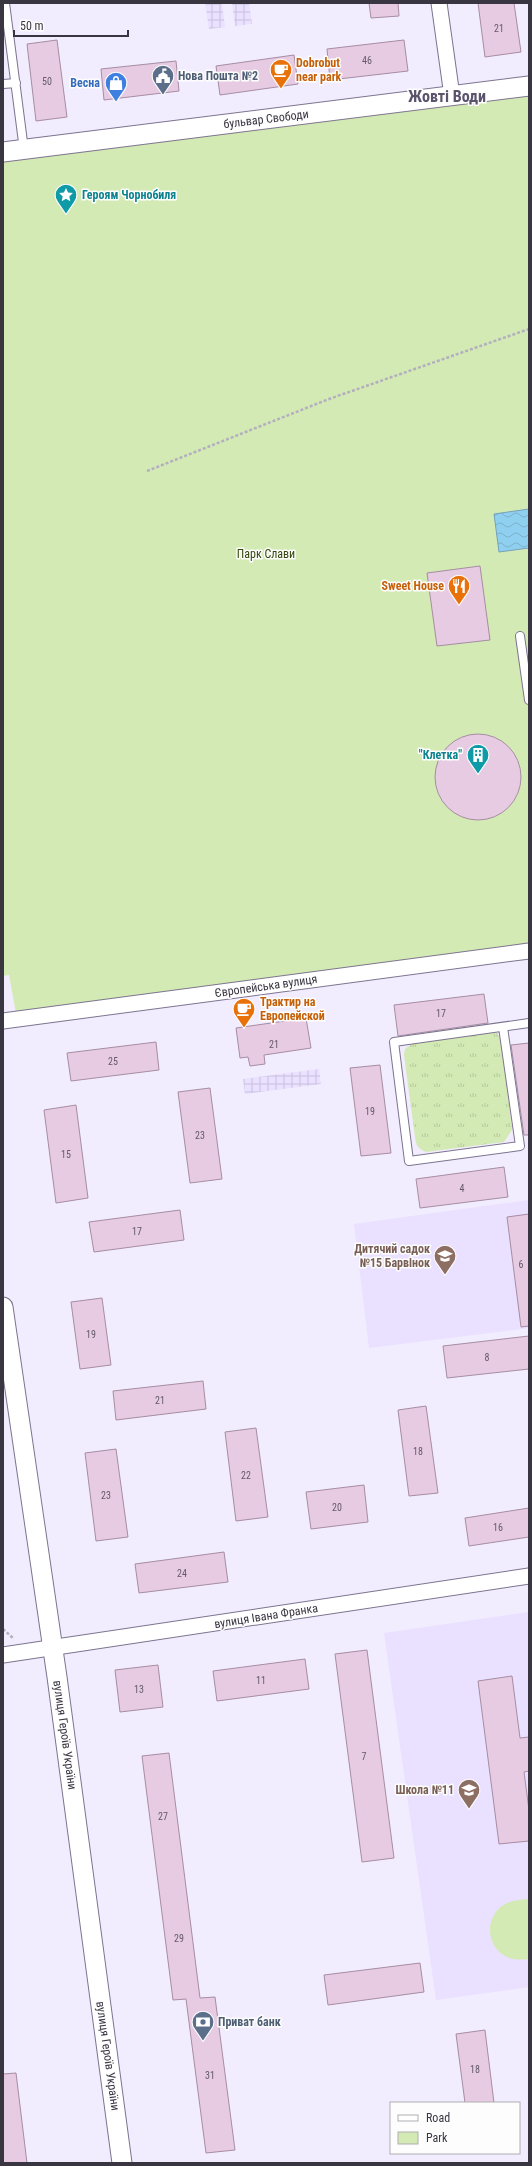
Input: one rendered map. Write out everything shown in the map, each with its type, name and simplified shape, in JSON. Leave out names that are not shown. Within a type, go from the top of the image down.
[{"type":"street","points":[[439,3],[452,96]]},
{"type":"street","name":"бульвар Свободи","points":[[3,152],[529,86]]},
{"type":"street","name":"Європейська вулиця","points":[[3,1021],[529,951]]},
{"type":"street","name":"вулиця Героїв України","points":[[3,1307],[52,1649],[122,2163]]},
{"type":"street","name":"вулиця Івана Франка","points":[[3,1656],[529,1576]]},
{"type":"lane","points":[[5,3],[24,150]]},
{"type":"lane","points":[[3,84],[16,83]]},
{"type":"lane","points":[[520,636],[529,700]]},
{"type":"lane","points":[[503,1027],[520,1146],[409,1161],[394,1042],[529,1023]]},
{"type":"path","points":[[147,470],[328,399],[529,329]]},
{"type":"shaded area","points":[[205,3],[222,3],[225,27],[209,29]]},
{"type":"shaded area","points":[[232,3],[249,3],[252,24],[235,26]]},
{"type":"shaded area","points":[[319,1069],[321,1084],[245,1094],[243,1079]]},
{"type":"shaded area","name":"Дитячий садок №15 Барвінок","points":[[529,1200],[529,1328],[369,1348],[354,1224]]},
{"type":"shaded area","name":"Школа №11","points":[[529,1612],[529,1987],[436,2000],[384,1633]]},
{"type":"green space","name":"Парк Слави","points":[[529,86],[529,951],[17,1019],[9,975],[3,976],[3,157]]},
{"type":"green space","points":[[492,1032],[497,1033],[502,1042],[512,1130],[504,1142],[426,1152],[421,1150],[415,1140],[404,1055],[405,1049],[413,1043]]},
{"type":"green space","points":[[529,1899],[529,1959],[519,1960],[510,1958],[505,1956],[494,1946],[491,1939],[490,1924],[496,1911],[505,1904]]},
{"type":"water","points":[[529,509],[529,548],[499,552],[494,514]]},
{"type":"building","points":[[369,3],[398,3],[399,16],[371,18]]},
{"type":"building","points":[[478,3],[514,3],[521,52],[485,57]]},
{"type":"building","points":[[57,40],[67,117],[36,121],[27,44]]},
{"type":"building","points":[[404,40],[408,71],[330,80],[327,49]]},
{"type":"building","points":[[294,55],[298,84],[220,95],[216,66]]},
{"type":"building","points":[[176,61],[179,91],[104,100],[101,69]]},
{"type":"building","name":"Sweet House","points":[[480,566],[490,640],[437,646],[427,573]]},
{"type":"building","name":"\"Клетка\"","points":[[478,734],[494,738],[508,747],[517,761],[521,777],[517,793],[508,807],[494,816],[478,820],[462,816],[448,807],[439,793],[435,777],[439,761],[448,747],[462,738]]},
{"type":"building","points":[[484,994],[488,1023],[398,1036],[394,1005]]},
{"type":"building","points":[[306,1018],[311,1048],[264,1055],[265,1064],[250,1066],[248,1057],[240,1058],[236,1028]]},
{"type":"building","points":[[156,1042],[159,1070],[71,1081],[67,1053]]},
{"type":"building","points":[[529,1043],[529,1135],[524,1135],[511,1045]]},
{"type":"building","points":[[380,1065],[391,1153],[361,1156],[350,1068]]},
{"type":"building","points":[[210,1088],[222,1179],[190,1183],[178,1092]]},
{"type":"building","points":[[76,1105],[88,1198],[56,1203],[44,1110]]},
{"type":"building","points":[[504,1167],[508,1197],[420,1208],[416,1179]]},
{"type":"building","points":[[180,1210],[184,1240],[94,1252],[89,1222]]},
{"type":"building","points":[[529,1214],[529,1326],[521,1327],[507,1217]]},
{"type":"building","points":[[102,1298],[111,1365],[80,1369],[71,1302]]},
{"type":"building","points":[[529,1336],[529,1369],[447,1378],[443,1346]]},
{"type":"building","points":[[203,1381],[206,1409],[116,1420],[113,1391]]},
{"type":"building","points":[[426,1406],[438,1493],[409,1496],[398,1410]]},
{"type":"building","points":[[256,1428],[268,1517],[236,1521],[225,1432]]},
{"type":"building","points":[[116,1449],[128,1537],[96,1541],[85,1453]]},
{"type":"building","points":[[364,1485],[368,1522],[311,1529],[306,1492]]},
{"type":"building","points":[[529,1508],[529,1537],[469,1546],[465,1518]]},
{"type":"building","points":[[224,1552],[228,1582],[139,1593],[135,1564]]},
{"type":"building","points":[[367,1650],[394,1858],[362,1862],[335,1654]]},
{"type":"building","points":[[305,1659],[309,1689],[217,1701],[213,1671]]},
{"type":"building","points":[[158,1665],[163,1707],[120,1712],[115,1670]]},
{"type":"building","points":[[512,1676],[520,1738],[529,1737],[529,1771],[524,1772],[529,1810],[529,1841],[499,1844],[478,1681]]},
{"type":"building","points":[[169,1753],[200,1998],[215,1997],[235,2150],[206,2153],[186,1999],[173,2000],[142,1756]]},
{"type":"building","points":[[420,1963],[424,1992],[328,2005],[324,1975]]},
{"type":"building","points":[[485,2030],[494,2102],[465,2102],[456,2034]]},
{"type":"building","points":[[16,2073],[27,2163],[3,2163],[3,2074]]},
{"type":"place","name":"Dobrobut near park","points":[[281,90]]},
{"type":"place","name":"Нова Пошта №2","points":[[163,96]]},
{"type":"place","name":"Весна","points":[[116,102]]},
{"type":"place","name":"Героям Чорнобиля","points":[[66,214]]},
{"type":"place","name":"Sweet House","points":[[459,606]]},
{"type":"place","name":"\"Клетка\"","points":[[478,774]]},
{"type":"place","name":"Трактир на Европейской","points":[[244,1028]]},
{"type":"place","name":"Дитячий садок №15 Барвінок","points":[[445,1276]]},
{"type":"place","name":"Школа №11","points":[[469,1810]]},
{"type":"place","name":"Приват банк","points":[[203,2042]]},
{"type":"district","name":"Жовті Води","points":[[447,96]]}]
